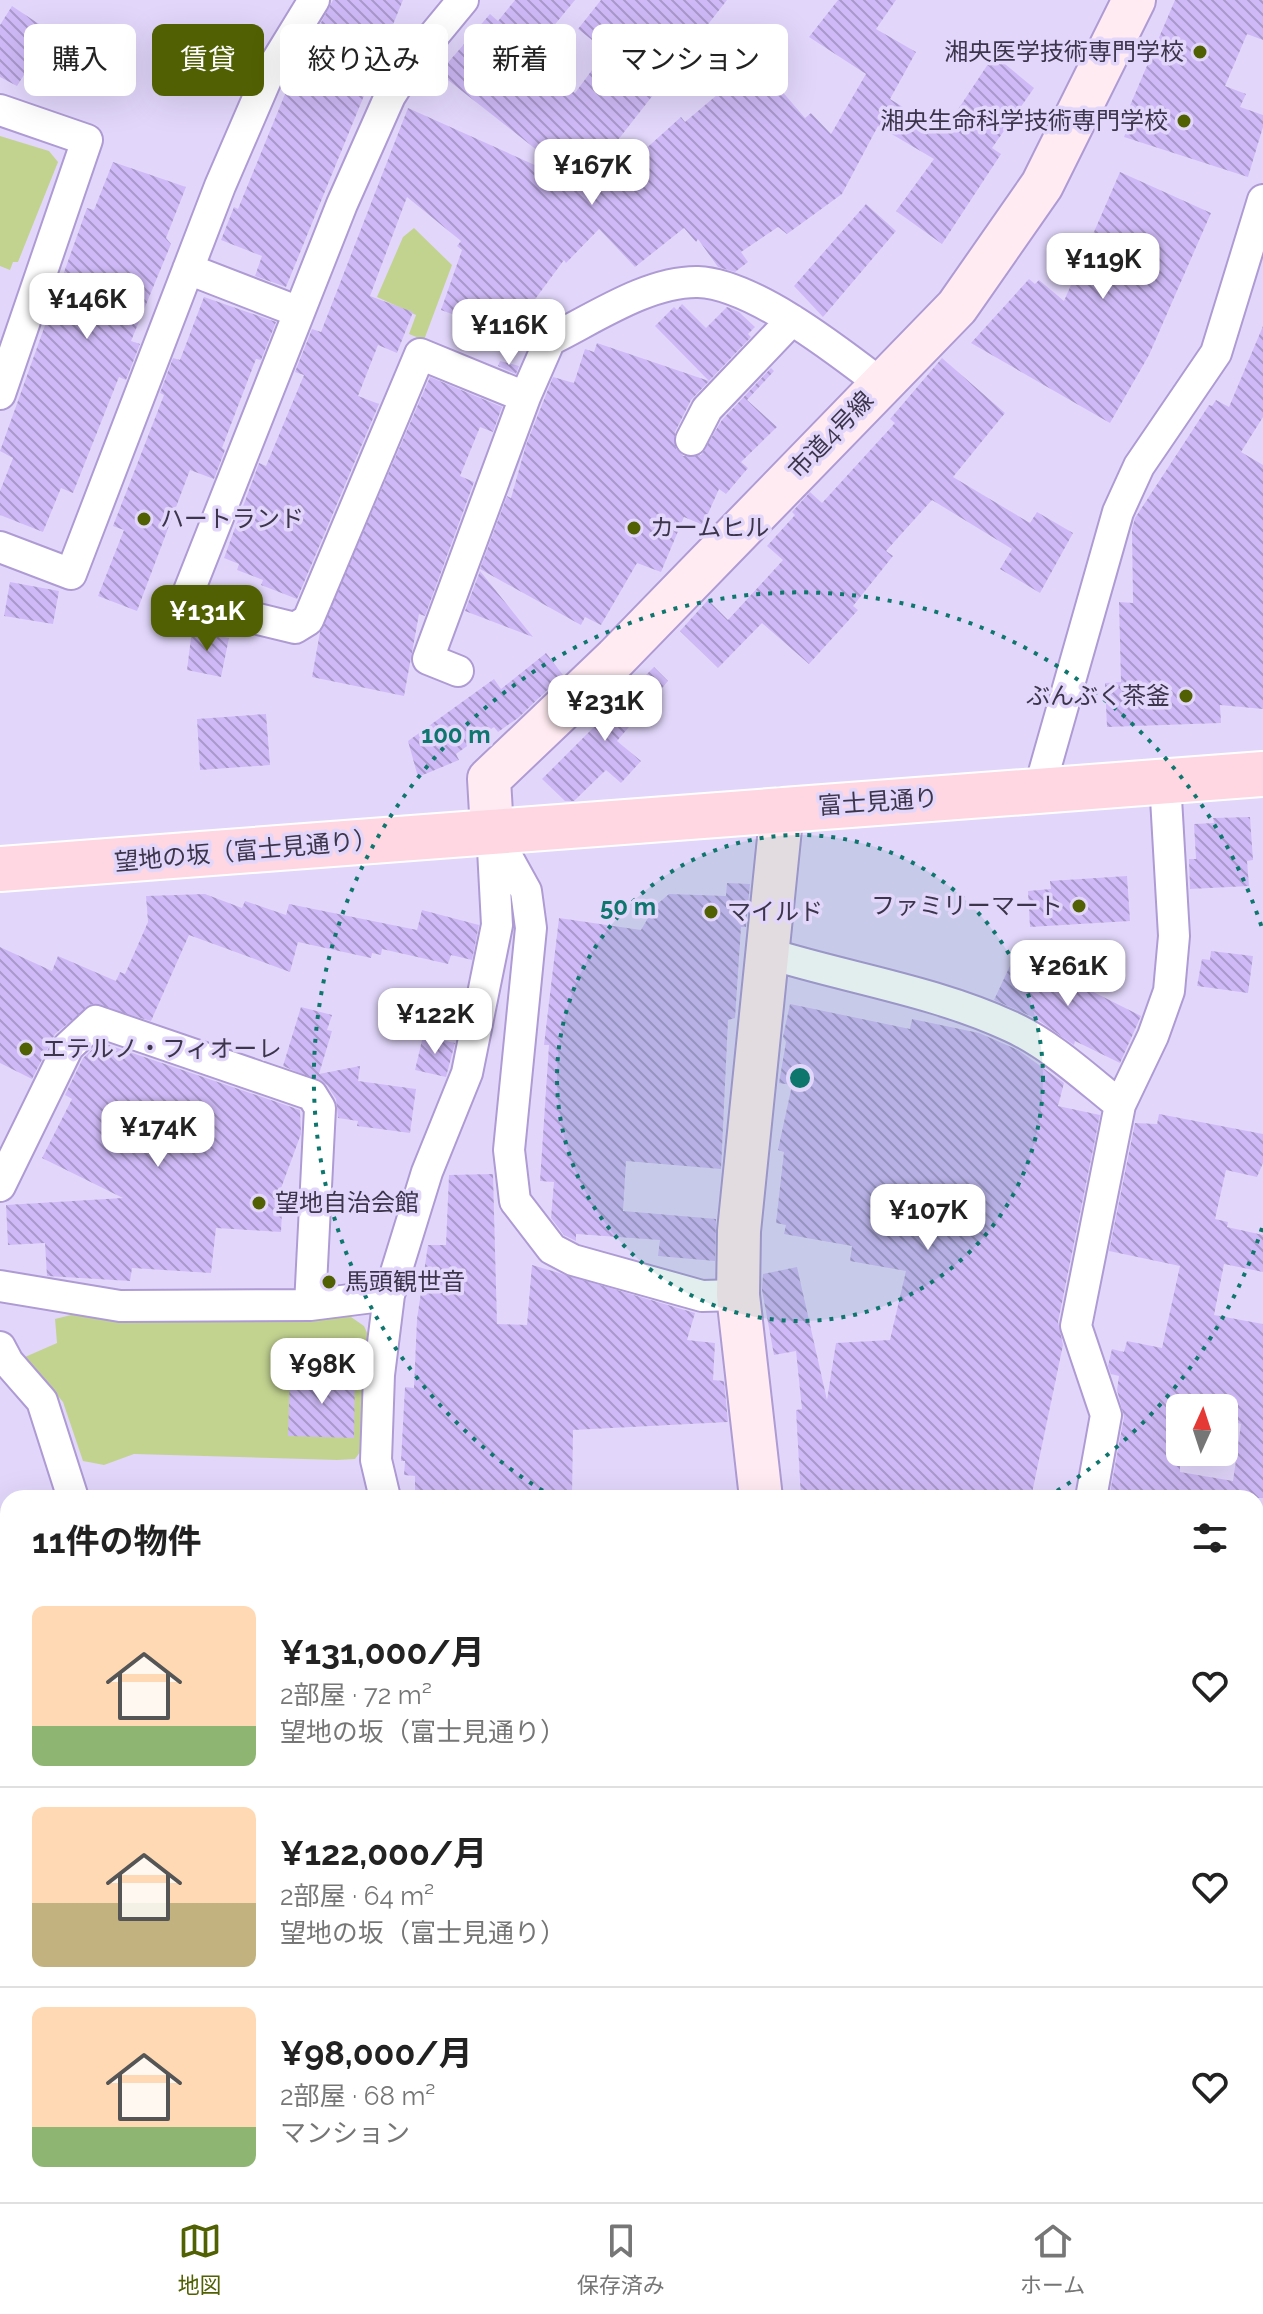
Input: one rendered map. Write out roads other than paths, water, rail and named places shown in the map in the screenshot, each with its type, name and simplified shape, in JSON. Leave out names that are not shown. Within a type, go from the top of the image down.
[{"type":"main road","name":"富士見通り","points":[[492,830],[1263,774]]},
{"type":"main road","name":"望地の坂（富士見通り）","points":[[0,869],[153,860],[492,830]]},
{"type":"street","points":[[0,547],[71,574],[188,269],[268,75],[314,0]]},
{"type":"street","points":[[463,0],[411,63],[390,96],[342,204],[185,601],[295,628],[308,620],[420,354],[525,397]]},
{"type":"street","name":"市道4号線","points":[[492,830],[489,779],[616,658],[957,307],[1042,185],[1134,0]]},
{"type":"street","points":[[0,110],[87,140],[0,394]]},
{"type":"street","points":[[1039,790],[1118,512],[1139,466],[1216,353],[1263,200]]},
{"type":"street","points":[[188,269],[299,312]]},
{"type":"street","points":[[458,671],[428,659],[525,397],[550,340],[654,290],[699,282],[732,292],[792,320],[880,383]]},
{"type":"street","points":[[691,440],[707,409],[792,320]]},
{"type":"street","points":[[1092,1490],[1106,1415],[1076,1326],[1120,1105],[1153,1036],[1169,991],[1174,936],[1165,781]]},
{"type":"street","points":[[760,1490],[738,1295],[739,1231],[782,809]]},
{"type":"street","points":[[492,830],[526,891],[531,928],[509,1150],[515,1201],[552,1249],[573,1260],[702,1296],[738,1295]]},
{"type":"street","points":[[383,1490],[376,1460],[379,1375],[389,1295],[427,1172],[467,1073],[497,925],[492,830]]},
{"type":"street","points":[[767,953],[961,1007],[1013,1027],[1042,1044],[1120,1105]]},
{"type":"street","points":[[0,1186],[68,1047],[96,1021],[312,1095],[320,1108],[310,1305]]},
{"type":"street","points":[[0,1286],[120,1306],[310,1305],[389,1295]]},
{"type":"street","points":[[0,1347],[8,1362],[42,1401],[70,1490]]},
{"type":"place","name":"湘央医学技術専門学校","points":[[1200,52]]},
{"type":"place","name":"湘央生命科学技術専門学校","points":[[1184,121]]},
{"type":"place","name":"ハートランド","points":[[144,519]]},
{"type":"place","name":"カームヒル","points":[[634,528]]},
{"type":"place","name":"ぶんぶく茶釜","points":[[1186,696]]},
{"type":"place","name":"ファミリーマート","points":[[1079,906]]},
{"type":"place","name":"マイルド","points":[[711,912]]},
{"type":"place","name":"エテルノ・フィオーレ","points":[[26,1049]]},
{"type":"place","name":"望地自治会館","points":[[259,1203]]},
{"type":"place","name":"馬頭観世音","points":[[329,1282]]}]
